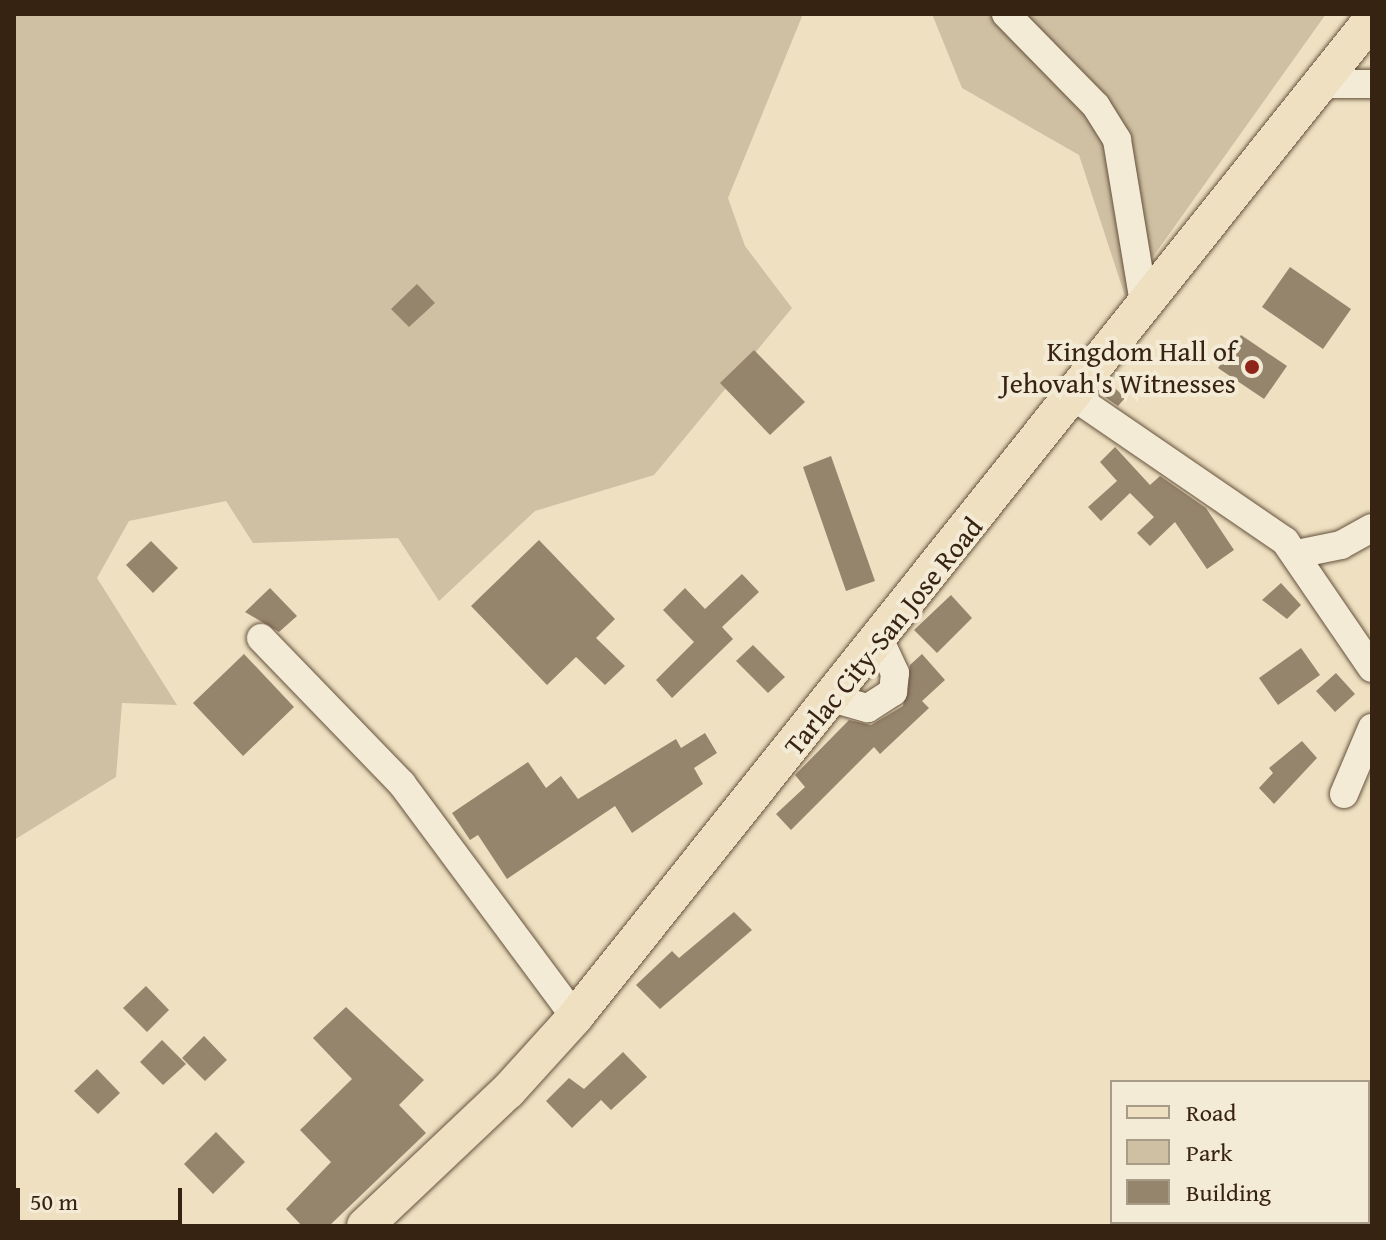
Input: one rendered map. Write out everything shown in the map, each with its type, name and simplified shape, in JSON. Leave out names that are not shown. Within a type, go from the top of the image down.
[{"type":"main road","name":"Tarlac City-San Jose Road","points":[[365,1226],[508,1091],[575,1017],[1076,398],[1372,19]]},
{"type":"street","points":[[1006,14],[1096,106],[1117,140],[1145,309]]},
{"type":"street","points":[[1323,84],[1372,84]]},
{"type":"street","points":[[1076,398],[1214,487],[1297,554],[1372,668]]},
{"type":"street","points":[[1297,554],[1372,528]]},
{"type":"street","points":[[261,638],[402,784],[575,1017]]},
{"type":"street","points":[[1344,794],[1372,728]]},
{"type":"green space","points":[[14,14],[803,14],[728,198],[745,246],[792,308],[654,475],[535,511],[439,601],[398,538],[253,543],[226,501],[129,521],[97,578],[177,705],[122,703],[116,777],[14,840]]},
{"type":"green space","points":[[932,14],[1326,14],[1125,296],[1079,155],[962,88]]},
{"type":"building","points":[[1290,267],[1351,309],[1323,349],[1262,307]]},
{"type":"building","points":[[417,284],[435,303],[409,327],[391,309]]},
{"type":"building","name":"Kingdom Hall of Jehovah's Witnesses","points":[[1241,335],[1287,366],[1264,399],[1218,368]]},
{"type":"building","points":[[754,350],[805,402],[770,435],[720,383]]},
{"type":"building","points":[[1112,385],[1125,398],[1118,406],[1102,395]]},
{"type":"building","points":[[1115,447],[1150,485],[1160,476],[1206,508],[1234,550],[1207,569],[1175,522],[1150,546],[1137,533],[1154,517],[1130,493],[1101,521],[1088,507],[1117,481],[1100,462]]},
{"type":"building","points":[[831,456],[875,581],[846,591],[803,467]]},
{"type":"building","points":[[539,540],[615,619],[596,638],[625,666],[605,685],[576,657],[547,685],[471,606]]},
{"type":"building","points":[[151,541],[178,568],[153,593],[126,565]]},
{"type":"building","points":[[742,574],[759,592],[722,627],[733,639],[672,698],[656,680],[694,642],[663,610],[685,588],[705,609]]},
{"type":"building","points":[[1281,583],[1301,605],[1287,619],[1262,600]]},
{"type":"building","points":[[270,588],[297,616],[279,632],[245,612]]},
{"type":"building","points":[[951,595],[972,618],[937,653],[914,630]]},
{"type":"building","points":[[753,645],[785,677],[768,693],[736,661]]},
{"type":"building","points":[[1301,648],[1320,675],[1278,705],[1259,678]]},
{"type":"building","points":[[244,654],[294,707],[243,756],[193,703]]},
{"type":"building","points":[[922,654],[945,680],[922,701],[929,708],[880,754],[874,747],[791,830],[776,814],[805,787],[795,775],[849,720],[871,725],[903,706],[910,665]]},
{"type":"building","points":[[1336,673],[1355,694],[1335,712],[1316,691]]},
{"type":"building","points":[[705,733],[717,753],[694,768],[703,784],[632,833],[615,806],[507,879],[478,835],[470,840],[452,813],[528,762],[546,788],[561,776],[578,799],[676,739],[681,748]]},
{"type":"building","points":[[1302,741],[1317,758],[1274,804],[1259,788],[1273,773],[1269,768]]},
{"type":"building","points":[[734,912],[752,930],[660,1009],[636,985],[672,951],[679,958]]},
{"type":"building","points":[[146,986],[169,1010],[147,1032],[123,1008]]},
{"type":"building","points":[[346,1007],[424,1080],[399,1105],[426,1133],[329,1226],[302,1226],[286,1209],[331,1162],[300,1130],[352,1079],[313,1038]]},
{"type":"building","points":[[204,1036],[227,1060],[205,1081],[182,1058]]},
{"type":"building","points":[[162,1040],[186,1064],[163,1085],[140,1062]]},
{"type":"building","points":[[623,1052],[647,1077],[611,1110],[601,1100],[572,1128],[546,1101],[569,1078],[584,1089]]},
{"type":"building","points":[[97,1069],[120,1093],[98,1114],[74,1091]]},
{"type":"building","points":[[216,1132],[245,1162],[213,1194],[184,1164]]},
{"type":"place","name":"Kingdom Hall of Jehovah's Witnesses","points":[[1252,367]]}]
